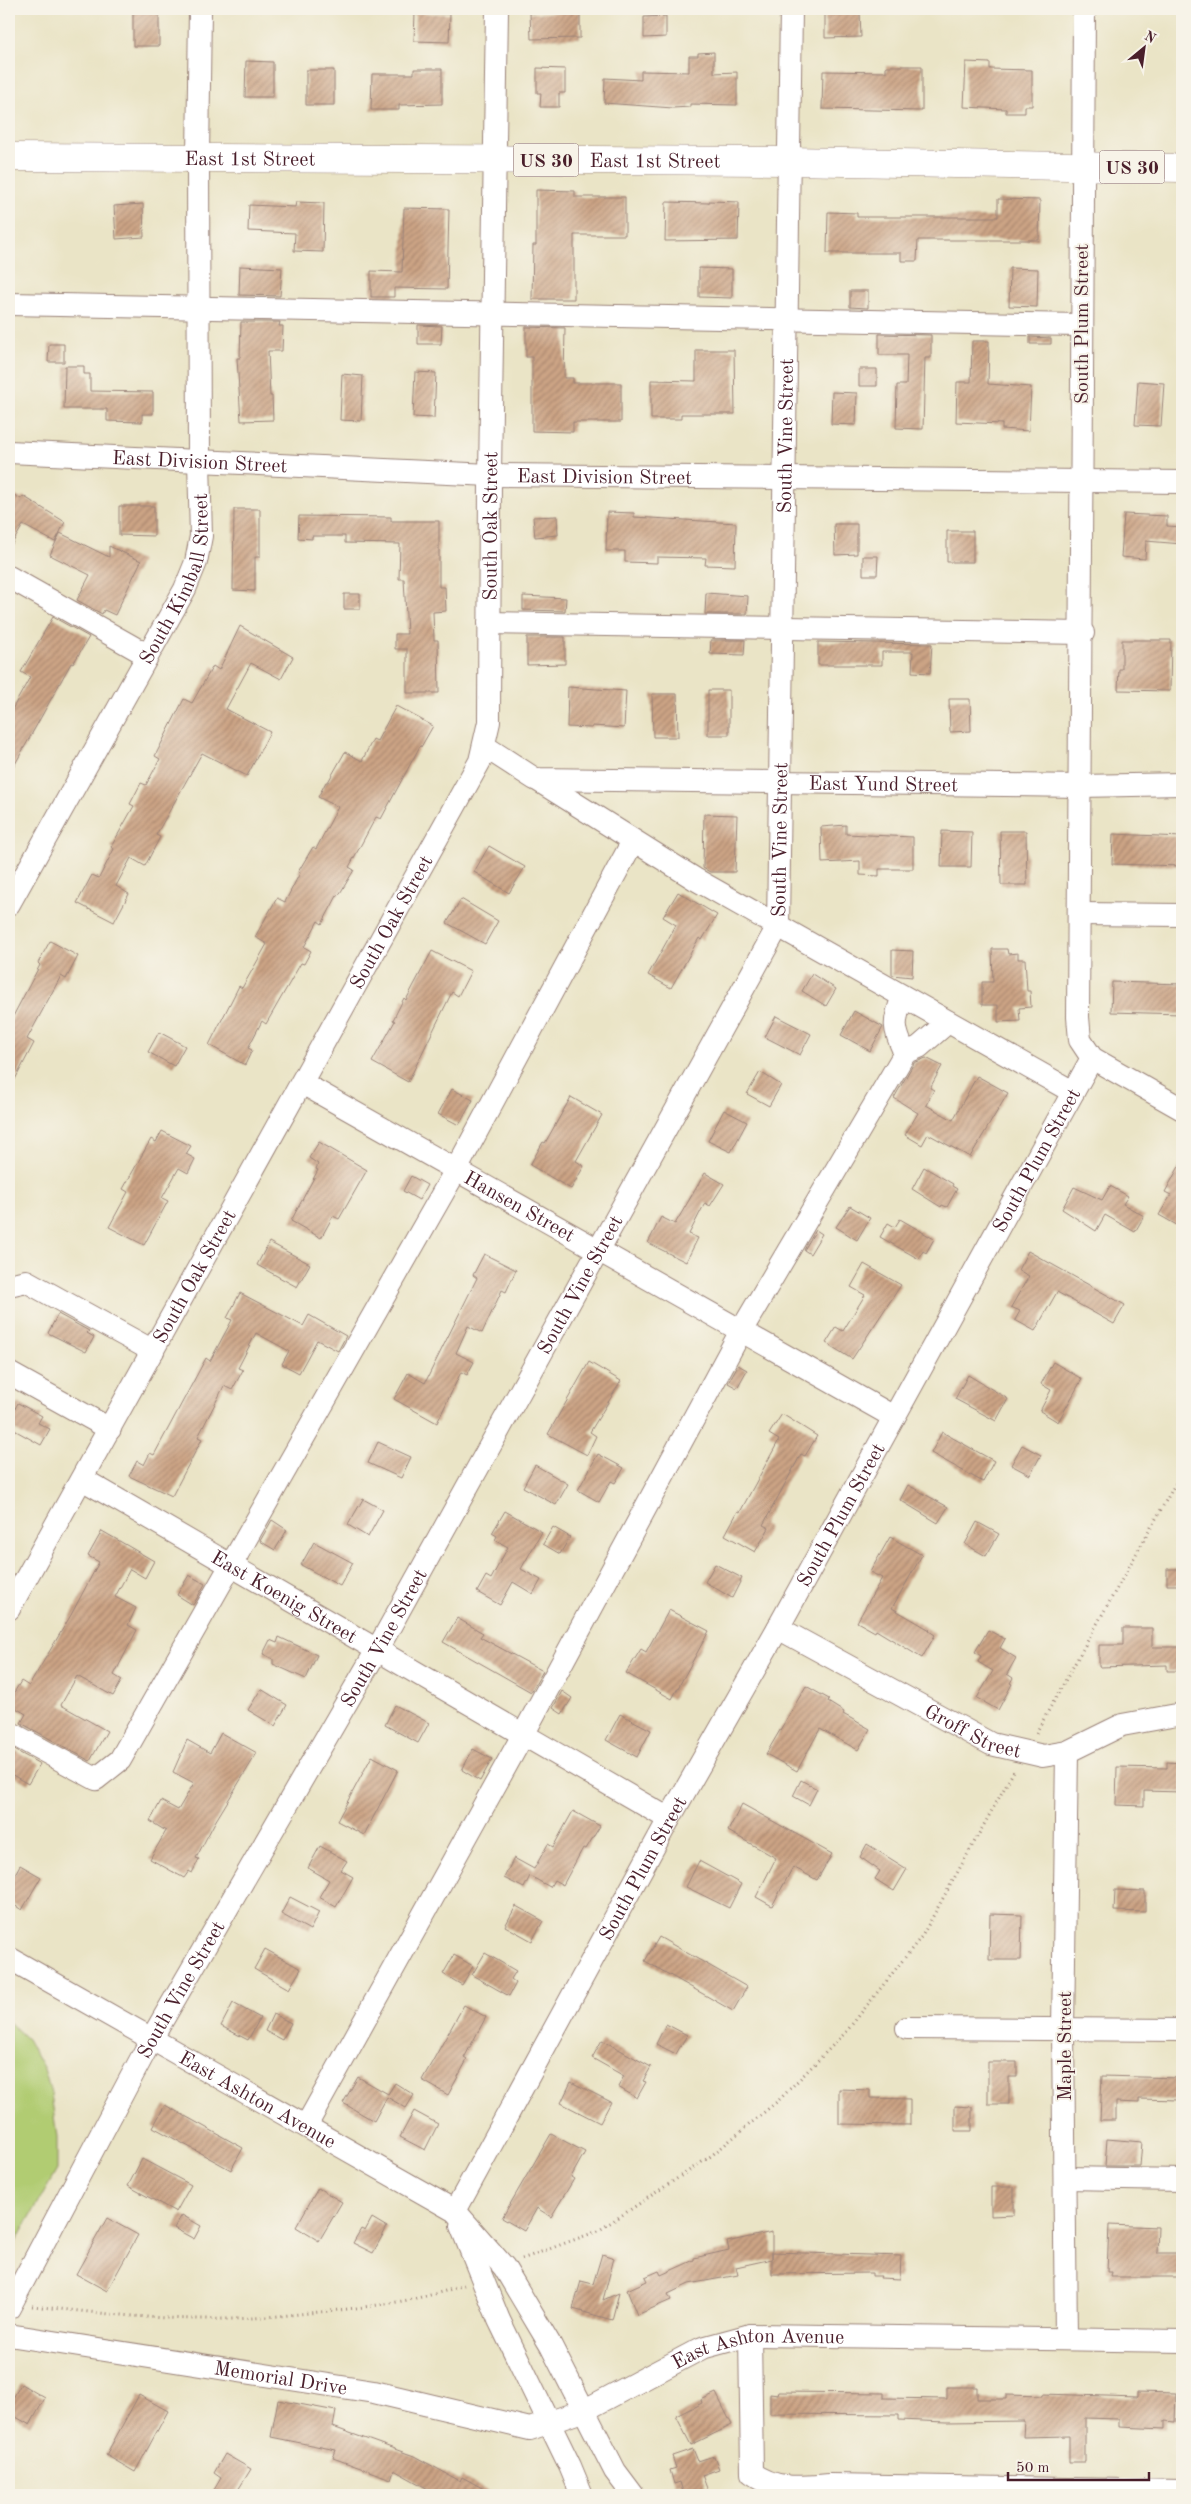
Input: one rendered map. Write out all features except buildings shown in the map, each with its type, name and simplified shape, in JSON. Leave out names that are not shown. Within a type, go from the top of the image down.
[{"type":"highway","name":"East 1st Street","points":[[9,157],[788,161],[1182,168]]},
{"type":"street","name":"South Kimball Street","points":[[9,904],[185,588],[196,562],[201,536],[198,461],[200,9]]},
{"type":"street","name":"South Oak Street","points":[[9,1609],[480,760],[489,722],[490,475],[497,9]]},
{"type":"street","name":"South Vine Street","points":[[10,2306],[16,2281],[152,2038],[377,1650],[778,926],[785,320],[791,9]]},
{"type":"street","name":"South Plum Street","points":[[456,2211],[669,1819],[778,1628],[1092,1058],[1080,1040],[1078,1017],[1082,633],[1080,325],[1084,9]]},
{"type":"street","points":[[9,304],[1080,325]]},
{"type":"street","name":"East Division Street","points":[[9,456],[198,461],[490,475],[1082,481]]},
{"type":"street","points":[[1082,481],[1182,482]]},
{"type":"street","points":[[9,578],[147,656]]},
{"type":"street","points":[[489,623],[1082,633]]},
{"type":"street","points":[[484,746],[695,879],[1073,1092]]},
{"type":"street","name":"East Yund Street","points":[[535,779],[1081,786]]},
{"type":"street","points":[[1081,786],[1182,784]]},
{"type":"street","points":[[9,1732],[96,1780],[120,1760],[456,1170],[633,841]]},
{"type":"street","points":[[1079,914],[1182,915]]},
{"type":"street","points":[[904,997],[897,1013],[896,1034],[905,1053]]},
{"type":"street","points":[[306,2126],[523,1735],[741,1331],[905,1053],[919,1047],[948,1022]]},
{"type":"street","points":[[1092,1058],[1182,1109]]},
{"type":"street","name":"Hansen Street","points":[[302,1083],[894,1418]]},
{"type":"street","points":[[9,1286],[26,1281],[153,1350]]},
{"type":"street","points":[[9,1373],[110,1429]]},
{"type":"street","name":"East Koenig Street","points":[[82,1479],[669,1819]]},
{"type":"street","name":"Groff Street","points":[[778,1628],[992,1744],[1025,1752],[1044,1756],[1068,1752],[1122,1725],[1182,1714]]},
{"type":"street","name":"Maple Street","points":[[1066,2340],[1063,2029],[1068,1752]]},
{"type":"street","name":"East Ashton Avenue","points":[[9,1958],[456,2211],[504,2267],[551,2346],[585,2410],[702,2348],[750,2335],[1182,2341]]},
{"type":"street","points":[[907,2028],[1182,2030]]},
{"type":"street","points":[[1065,2178],[1182,2180]]},
{"type":"street","points":[[456,2211],[499,2320],[582,2495]]},
{"type":"street","name":"Memorial Drive","points":[[9,2335],[374,2392],[530,2429],[585,2410]]},
{"type":"street","points":[[750,2335],[752,2473],[766,2483],[791,2488],[830,2486],[1182,2491]]},
{"type":"street","points":[[585,2410],[615,2471],[633,2495]]},
{"type":"path","points":[[504,2267],[598,2231],[711,2156],[779,2100],[846,2032],[922,1936],[1182,1472]]},
{"type":"path","points":[[10,2306],[205,2320],[272,2317],[358,2308],[433,2296],[482,2279]]},
{"type":"green space","points":[[9,2022],[27,2039],[44,2069],[51,2093],[57,2138],[57,2170],[9,2254]]}]
